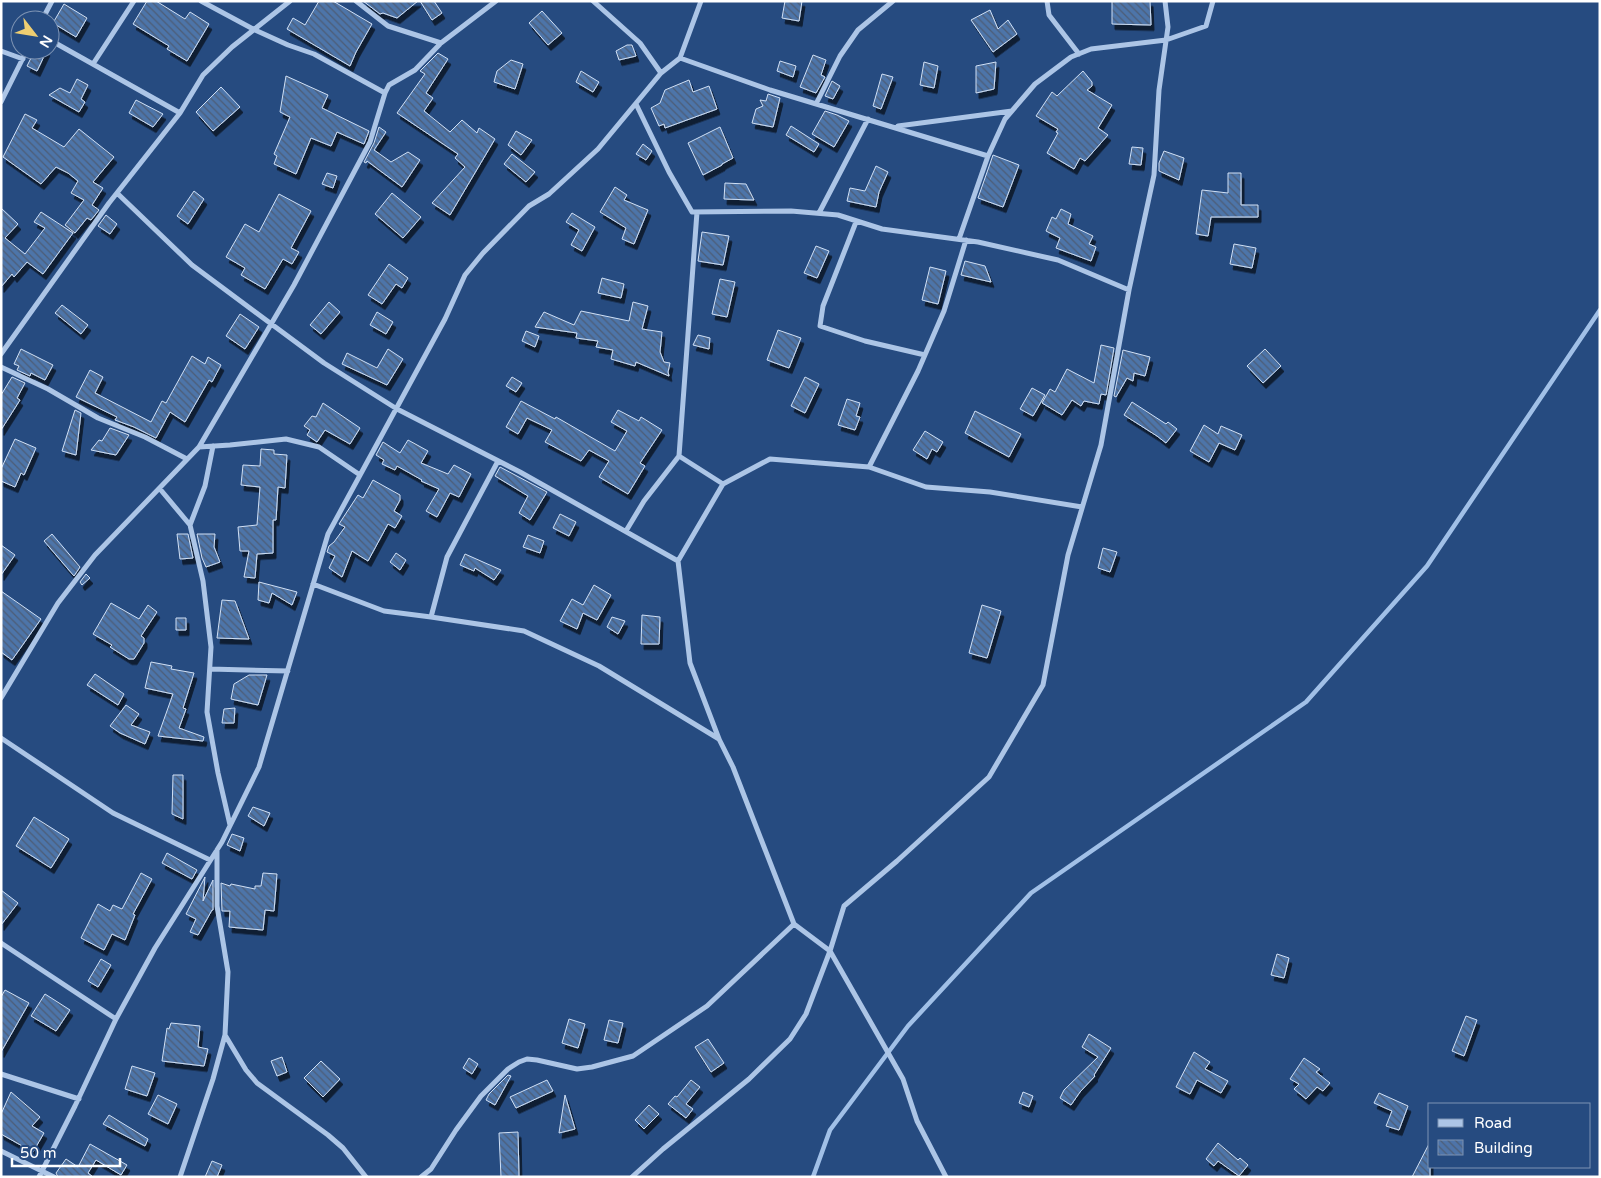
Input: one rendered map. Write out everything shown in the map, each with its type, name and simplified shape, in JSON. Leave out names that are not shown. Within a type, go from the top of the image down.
[{"type":"street","points":[[93,64],[134,1]]},
{"type":"street","points":[[201,1],[255,30],[314,54],[385,93]]},
{"type":"street","points":[[1,354],[116,193],[180,113],[203,75],[232,48],[290,1]]},
{"type":"street","points":[[356,1],[388,26],[441,44]]},
{"type":"street","points":[[1,698],[58,603],[95,555],[199,447],[271,323],[370,142],[389,85],[415,70],[441,44],[496,1]]},
{"type":"street","points":[[593,1],[640,43],[661,73]]},
{"type":"street","points":[[41,1174],[79,1099],[116,1019],[156,948],[217,850],[259,767],[328,534],[445,319],[465,275],[529,206],[549,194],[598,149],[661,73],[680,58],[701,1]]},
{"type":"street","points":[[816,104],[840,56],[858,30],[893,1]]},
{"type":"street","points":[[1047,1],[1049,15],[1079,54]]},
{"type":"street","points":[[632,1177],[663,1148],[749,1079],[790,1039],[806,1014],[830,951],[844,906],[990,777],[1043,684],[1068,556],[1101,445],[1129,290],[1154,175],[1159,90],[1168,27],[1165,1]]},
{"type":"street","points":[[959,239],[988,156],[1005,119],[1035,84],[1071,57],[1091,49],[1166,40],[1206,26],[1213,1]]},
{"type":"street","points":[[60,46],[180,113]]},
{"type":"street","points":[[680,58],[770,90],[988,156]]},
{"type":"street","points":[[1,102],[22,60]]},
{"type":"street","points":[[636,104],[692,212],[791,211],[838,215],[882,229],[966,240],[1058,260],[1129,290]]},
{"type":"street","points":[[895,127],[1012,111]]},
{"type":"street","points":[[819,214],[868,119]]},
{"type":"street","points":[[116,193],[192,265],[324,363],[397,409],[498,461],[678,561]]},
{"type":"street","points":[[626,531],[644,501],[679,456],[697,212]]},
{"type":"street","points":[[856,222],[823,306],[820,326],[865,341],[925,355]]},
{"type":"street","points":[[869,467],[925,355],[944,311],[966,240]]},
{"type":"street","points":[[1,368],[48,389],[98,418],[145,437],[187,459]]},
{"type":"street","points":[[199,447],[286,439],[319,447],[360,475]]},
{"type":"street","points":[[190,525],[205,486],[213,446]]},
{"type":"street","points":[[679,456],[723,484]]},
{"type":"street","points":[[946,1177],[917,1121],[903,1079],[830,951],[794,924],[690,663],[678,561],[723,484],[770,459],[869,467],[926,487],[990,492],[1082,507]]},
{"type":"street","points":[[431,617],[447,557],[498,461]]},
{"type":"street","points":[[160,489],[190,525],[203,581],[211,647],[207,712],[230,826]]},
{"type":"street","points":[[313,584],[384,611],[524,631],[599,666],[719,739]]},
{"type":"street","points":[[210,669],[288,671]]},
{"type":"street","points":[[1,738],[113,813],[210,860]]},
{"type":"street","points":[[180,1177],[214,1079],[225,1034],[228,972],[217,906],[217,850]]},
{"type":"street","points":[[421,1177],[431,1169],[481,1096],[508,1069],[527,1059],[577,1068],[592,1067],[633,1056],[707,1006],[794,924]]},
{"type":"street","points":[[1,943],[116,1019]]},
{"type":"street","points":[[225,1034],[246,1070],[258,1083],[303,1115],[343,1148],[366,1177]]},
{"type":"street","points":[[1,1074],[79,1099]]},
{"type":"street","points":[[1,1151],[41,1174],[54,1177]]},
{"type":"building","points":[[147,1],[156,1],[185,19],[190,12],[209,24],[187,61],[167,49],[169,46],[133,24]]},
{"type":"building","points":[[319,1],[333,1],[372,24],[350,66],[287,29],[293,18],[305,25]]},
{"type":"building","points":[[363,1],[418,1],[397,18],[383,13],[380,14]]},
{"type":"building","points":[[420,1],[434,1],[442,13],[432,20]]},
{"type":"building","points":[[785,1],[802,1],[799,21],[782,18]]},
{"type":"building","points":[[1112,1],[1150,1],[1151,25],[1112,24]]},
{"type":"building","points":[[64,4],[87,18],[76,37],[60,27],[60,11]]},
{"type":"building","points":[[990,10],[998,29],[1008,20],[1017,34],[993,52],[971,20]]},
{"type":"building","points":[[542,11],[562,33],[548,45],[529,23]]},
{"type":"building","points":[[627,45],[632,45],[636,56],[619,60],[616,51]]},
{"type":"building","points":[[438,53],[448,59],[426,93],[433,98],[424,111],[450,132],[462,120],[477,133],[479,128],[495,139],[450,215],[432,203],[465,167],[455,158],[458,154],[397,113],[425,74],[420,71]]},
{"type":"building","points":[[813,55],[826,60],[821,75],[825,77],[816,93],[800,87]]},
{"type":"building","points":[[30,60],[42,60],[37,71],[27,66]]},
{"type":"building","points":[[511,60],[523,64],[515,89],[494,82],[497,71]]},
{"type":"building","points":[[780,61],[796,66],[793,77],[777,71]]},
{"type":"building","points":[[924,62],[938,66],[934,88],[920,85]]},
{"type":"building","points":[[996,62],[994,89],[976,93],[976,66]]},
{"type":"building","points":[[581,71],[599,82],[593,92],[576,82]]},
{"type":"building","points":[[1083,71],[1092,82],[1092,86],[1087,90],[1112,105],[1098,128],[1108,135],[1085,161],[1080,158],[1074,169],[1047,153],[1058,133],[1056,132],[1058,129],[1036,116],[1052,92],[1057,96]]},
{"type":"building","points":[[882,74],[893,77],[881,109],[873,106]]},
{"type":"building","points":[[286,76],[328,95],[322,108],[369,131],[364,144],[337,132],[331,146],[311,138],[296,174],[274,164],[277,156],[274,154],[290,117],[280,112]]},
{"type":"building","points":[[77,79],[88,85],[81,99],[85,102],[79,112],[49,95],[60,88],[70,93]]},
{"type":"building","points":[[689,80],[693,92],[709,86],[717,109],[665,128],[664,124],[659,126],[651,108],[660,103],[665,90]]},
{"type":"building","points":[[832,81],[840,86],[833,99],[825,96]]},
{"type":"building","points":[[221,87],[240,107],[213,131],[196,112]]},
{"type":"building","points":[[768,94],[780,98],[773,127],[752,123],[756,109],[763,106],[760,100],[766,101]]},
{"type":"building","points":[[136,100],[163,114],[153,127],[129,113]]},
{"type":"building","points":[[825,111],[849,121],[834,147],[812,134]]},
{"type":"building","points":[[25,114],[37,120],[32,128],[64,147],[79,129],[114,157],[93,182],[103,188],[92,205],[99,210],[91,220],[87,218],[75,233],[65,225],[84,200],[71,193],[78,181],[56,167],[41,184],[3,157]]},
{"type":"building","points":[[791,126],[819,144],[814,152],[786,135]]},
{"type":"building","points":[[379,127],[386,132],[374,150],[391,162],[408,152],[420,160],[402,187],[367,161],[366,163],[364,162],[374,143]]},
{"type":"building","points":[[720,127],[733,158],[703,175],[688,143]]},
{"type":"building","points":[[516,131],[532,140],[521,155],[508,145]]},
{"type":"building","points":[[643,144],[652,151],[646,160],[636,154]]},
{"type":"building","points":[[1132,147],[1143,148],[1141,165],[1129,164]]},
{"type":"building","points":[[1164,151],[1184,158],[1179,180],[1159,171],[1159,163]]},
{"type":"building","points":[[512,154],[535,172],[526,182],[504,164]]},
{"type":"building","points":[[993,155],[1019,165],[1003,207],[978,198]]},
{"type":"building","points":[[876,166],[888,172],[879,192],[876,207],[847,201],[850,188],[865,191]]},
{"type":"building","points":[[327,173],[337,176],[333,188],[322,184]]},
{"type":"building","points":[[1228,173],[1241,173],[1241,205],[1258,205],[1258,217],[1211,217],[1208,236],[1196,234],[1202,190],[1228,193]]},
{"type":"building","points":[[725,183],[746,184],[754,200],[724,199]]},
{"type":"building","points":[[615,187],[627,195],[624,200],[648,210],[634,244],[622,239],[626,228],[600,212]]},
{"type":"building","points":[[194,191],[204,199],[188,224],[177,216]]},
{"type":"building","points":[[392,193],[421,217],[403,238],[375,214]]},
{"type":"building","points":[[279,194],[311,211],[291,248],[299,252],[292,264],[283,259],[265,289],[241,275],[245,268],[226,257],[245,224],[259,232]]},
{"type":"building","points":[[1,208],[18,224],[5,238],[25,254],[45,228],[34,222],[41,212],[73,233],[43,274],[27,262],[14,277],[12,274],[1,287]]},
{"type":"building","points":[[1061,209],[1071,214],[1068,224],[1093,236],[1089,244],[1096,247],[1091,261],[1056,248],[1060,238],[1046,231],[1052,217],[1056,219]]},
{"type":"building","points":[[572,213],[595,227],[582,251],[571,245],[579,230],[566,222]]},
{"type":"building","points":[[106,215],[117,224],[110,234],[98,226]]},
{"type":"building","points":[[702,232],[729,236],[723,265],[698,261]]},
{"type":"building","points":[[1234,244],[1256,248],[1252,268],[1230,264]]},
{"type":"building","points":[[816,246],[829,251],[817,278],[804,273]]},
{"type":"building","points":[[965,261],[985,266],[991,282],[961,275]]},
{"type":"building","points":[[389,264],[408,278],[402,288],[396,284],[382,304],[368,295]]},
{"type":"building","points":[[930,267],[946,271],[938,304],[922,300]]},
{"type":"building","points":[[602,278],[624,284],[621,298],[598,293]]},
{"type":"building","points":[[720,279],[735,282],[727,317],[712,314]]},
{"type":"building","points":[[329,302],[340,312],[321,334],[310,325]]},
{"type":"building","points":[[633,302],[648,306],[642,329],[662,332],[660,352],[664,362],[670,363],[669,376],[636,362],[635,366],[611,359],[613,350],[596,347],[598,341],[576,338],[577,333],[535,327],[544,312],[574,325],[581,311],[629,321]]},
{"type":"building","points":[[62,305],[88,325],[81,334],[55,313]]},
{"type":"building","points":[[377,312],[393,322],[386,334],[370,325]]},
{"type":"building","points":[[240,314],[259,327],[245,349],[226,336]]},
{"type":"building","points":[[778,330],[801,338],[789,368],[767,360]]},
{"type":"building","points":[[526,331],[539,336],[535,347],[522,341]]},
{"type":"building","points":[[698,335],[710,338],[709,349],[693,345]]},
{"type":"building","points":[[1101,345],[1114,348],[1106,395],[1101,394],[1099,404],[1084,401],[1081,406],[1072,400],[1062,415],[1042,403],[1050,389],[1055,392],[1067,369],[1094,383]]},
{"type":"building","points":[[21,349],[53,365],[45,380],[31,373],[30,376],[17,370],[19,366],[14,364]]},
{"type":"building","points":[[388,349],[403,359],[387,385],[342,364],[347,353],[377,368]]},
{"type":"building","points":[[1265,349],[1281,366],[1263,383],[1247,366]]},
{"type":"building","points":[[1123,350],[1150,357],[1145,376],[1134,373],[1133,381],[1127,378],[1116,397],[1114,396]]},
{"type":"building","points":[[192,356],[205,364],[208,357],[221,365],[212,382],[209,380],[185,422],[170,412],[156,438],[115,420],[117,417],[76,397],[90,370],[103,377],[95,393],[151,422],[162,401],[166,403]]},
{"type":"building","points":[[12,377],[25,383],[17,398],[20,400],[1,430],[1,395]]},
{"type":"building","points":[[512,377],[522,383],[516,392],[506,386]]},
{"type":"building","points":[[805,377],[819,384],[805,413],[791,406]]},
{"type":"building","points":[[1032,388],[1045,395],[1033,416],[1020,409]]},
{"type":"building","points":[[847,399],[860,403],[856,416],[860,417],[855,430],[838,425]]},
{"type":"building","points":[[521,401],[555,419],[556,417],[615,451],[627,431],[611,422],[618,410],[639,421],[641,417],[662,430],[640,463],[645,466],[628,494],[599,477],[609,461],[589,450],[581,461],[545,442],[552,430],[527,418],[518,434],[506,427]]},
{"type":"building","points":[[1132,402],[1177,429],[1166,443],[1124,415]]},
{"type":"building","points":[[323,403],[360,428],[350,444],[325,430],[317,442],[307,435],[310,430],[304,426],[312,416],[316,417]]},
{"type":"building","points":[[75,410],[81,413],[76,455],[62,451]]},
{"type":"building","points":[[975,411],[1021,434],[1009,457],[965,433]]},
{"type":"building","points":[[1204,425],[1218,434],[1221,426],[1242,435],[1235,450],[1219,443],[1209,462],[1190,451]]},
{"type":"building","points":[[110,428],[129,435],[116,455],[91,450],[99,440],[102,441]]},
{"type":"building","points":[[925,431],[943,442],[937,452],[932,449],[927,459],[913,450]]},
{"type":"building","points":[[15,439],[36,448],[24,475],[21,473],[15,487],[1,481],[1,469]]},
{"type":"building","points":[[408,440],[428,451],[421,463],[448,474],[454,465],[471,474],[459,497],[450,493],[437,517],[426,511],[439,489],[421,481],[397,466],[395,470],[382,464],[384,460],[376,455],[383,442],[400,453]]},
{"type":"building","points":[[261,449],[274,450],[274,454],[287,455],[285,488],[278,487],[276,520],[273,520],[273,553],[257,554],[255,578],[244,577],[249,551],[240,551],[238,527],[257,525],[260,487],[241,485],[243,465],[260,466]]},
{"type":"building","points":[[500,467],[547,492],[530,520],[519,513],[528,496],[495,476]]},
{"type":"building","points":[[373,480],[400,495],[400,500],[394,511],[402,516],[395,528],[388,524],[368,561],[352,551],[342,577],[329,568],[335,556],[327,552],[329,546],[345,527],[339,524],[358,495],[363,498]]},
{"type":"building","points":[[560,514],[576,522],[569,536],[553,528]]},
{"type":"building","points":[[52,534],[80,567],[74,576],[44,541]]},
{"type":"building","points":[[177,534],[188,534],[193,558],[180,559]]},
{"type":"building","points":[[197,534],[215,534],[214,547],[220,562],[206,567]]},
{"type":"building","points":[[528,535],[544,541],[540,553],[523,547]]},
{"type":"building","points":[[1,545],[15,555],[1,575]]},
{"type":"building","points":[[1103,548],[1117,552],[1110,572],[1098,568]]},
{"type":"building","points":[[396,553],[406,560],[400,570],[390,562]]},
{"type":"building","points":[[465,554],[501,570],[494,580],[475,568],[474,571],[460,565]]},
{"type":"building","points":[[86,574],[90,578],[82,585],[80,582]]},
{"type":"building","points":[[259,582],[297,592],[292,605],[272,593],[269,603],[258,600]]},
{"type":"building","points":[[594,585],[611,595],[597,620],[583,613],[577,629],[560,621],[572,599],[583,605]]},
{"type":"building","points":[[1,591],[41,619],[12,660],[1,652]]},
{"type":"building","points":[[222,600],[235,601],[249,639],[217,638]]},
{"type":"building","points":[[111,603],[139,619],[148,605],[157,612],[141,636],[144,638],[144,643],[134,659],[129,659],[110,647],[112,645],[93,634]]},
{"type":"building","points":[[982,605],[1001,611],[987,658],[969,653]]},
{"type":"building","points":[[642,615],[660,617],[659,644],[641,644]]},
{"type":"building","points":[[612,617],[625,621],[618,634],[607,627]]},
{"type":"building","points":[[176,618],[186,618],[186,630],[176,630]]},
{"type":"building","points":[[151,662],[172,666],[171,669],[194,673],[183,708],[186,709],[179,728],[204,737],[203,741],[158,736],[173,694],[145,688]]},
{"type":"building","points":[[95,674],[124,694],[118,705],[87,685]]},
{"type":"building","points":[[249,675],[267,675],[258,705],[231,699],[234,684]]},
{"type":"building","points":[[126,705],[139,714],[131,725],[150,732],[145,744],[120,733],[110,726]]},
{"type":"building","points":[[235,708],[234,723],[222,723],[224,709]]},
{"type":"building","points":[[173,775],[183,775],[183,819],[172,814]]},
{"type":"building","points":[[253,807],[270,813],[264,826],[248,816]]},
{"type":"building","points":[[34,817],[69,839],[51,868],[16,846]]},
{"type":"building","points":[[232,834],[244,838],[240,851],[227,845]]},
{"type":"building","points":[[167,853],[197,870],[192,879],[162,863]]},
{"type":"building","points":[[141,873],[152,879],[133,914],[135,915],[125,940],[112,934],[104,950],[81,938],[98,904],[110,911],[113,905],[122,909]]},
{"type":"building","points":[[263,873],[277,874],[274,911],[265,910],[263,930],[229,927],[230,911],[222,911],[221,883],[255,889],[255,886],[261,886]]},
{"type":"building","points":[[205,877],[203,901],[213,880],[213,910],[198,935],[190,932],[196,919],[186,914]]},
{"type":"building","points":[[1,890],[18,903],[1,925]]},
{"type":"building","points":[[1277,954],[1289,958],[1284,978],[1271,975]]},
{"type":"building","points":[[101,959],[111,965],[98,987],[88,981]]},
{"type":"building","points":[[5,990],[29,1003],[1,1052],[1,997]]},
{"type":"building","points":[[45,994],[70,1010],[56,1031],[31,1016]]},
{"type":"building","points":[[1466,1016],[1477,1020],[1464,1056],[1452,1051]]},
{"type":"building","points":[[569,1019],[585,1024],[578,1048],[562,1043]]},
{"type":"building","points":[[609,1020],[623,1023],[618,1043],[604,1040]]},
{"type":"building","points":[[171,1023],[200,1026],[198,1047],[208,1049],[204,1066],[162,1061],[167,1028],[169,1029]]},
{"type":"building","points":[[1089,1034],[1111,1048],[1095,1076],[1071,1105],[1060,1098],[1064,1090],[1098,1057],[1082,1047]]},
{"type":"building","points":[[708,1039],[724,1063],[711,1072],[695,1047]]},
{"type":"building","points":[[1194,1052],[1210,1062],[1205,1069],[1228,1081],[1221,1093],[1197,1080],[1190,1094],[1176,1087]]},
{"type":"building","points":[[282,1057],[287,1072],[277,1076],[271,1061]]},
{"type":"building","points":[[469,1058],[478,1064],[472,1074],[463,1068]]},
{"type":"building","points":[[1304,1058],[1320,1069],[1316,1072],[1330,1083],[1323,1091],[1317,1087],[1306,1099],[1294,1089],[1299,1084],[1290,1079]]},
{"type":"building","points":[[321,1061],[340,1079],[323,1097],[304,1078]]},
{"type":"building","points":[[132,1066],[155,1073],[147,1096],[125,1089]]},
{"type":"building","points":[[508,1075],[511,1076],[495,1105],[486,1100],[489,1094]]},
{"type":"building","points":[[547,1080],[553,1091],[516,1108],[510,1097]]},
{"type":"building","points":[[691,1080],[700,1087],[686,1104],[693,1109],[686,1118],[668,1104],[675,1096],[677,1097]]},
{"type":"building","points":[[11,1092],[40,1117],[32,1126],[44,1133],[33,1152],[1,1134],[1,1114]]},
{"type":"building","points":[[1023,1092],[1033,1096],[1029,1107],[1019,1103]]},
{"type":"building","points":[[1379,1093],[1408,1106],[1399,1130],[1386,1126],[1392,1111],[1374,1103]]},
{"type":"building","points":[[158,1095],[177,1104],[168,1124],[148,1114]]},
{"type":"building","points":[[565,1095],[575,1129],[559,1133]]},
{"type":"building","points":[[649,1105],[659,1114],[644,1129],[635,1120]]},
{"type":"building","points":[[109,1115],[148,1139],[145,1146],[103,1124]]},
{"type":"building","points":[[518,1132],[519,1177],[501,1177],[499,1133]]},
{"type":"building","points":[[1218,1143],[1238,1160],[1240,1158],[1248,1165],[1239,1176],[1218,1161],[1214,1166],[1206,1159]]},
{"type":"building","points":[[90,1144],[127,1165],[121,1175],[96,1160],[88,1173],[93,1177],[58,1177],[56,1173],[66,1159],[78,1167]]},
{"type":"building","points":[[1428,1146],[1430,1177],[1412,1177]]},
{"type":"building","points":[[212,1161],[222,1165],[217,1177],[205,1177]]},
{"type":"waterway","points":[[813,1177],[830,1130],[908,1026],[1031,893],[1306,702],[1427,566],[1600,310]]}]
